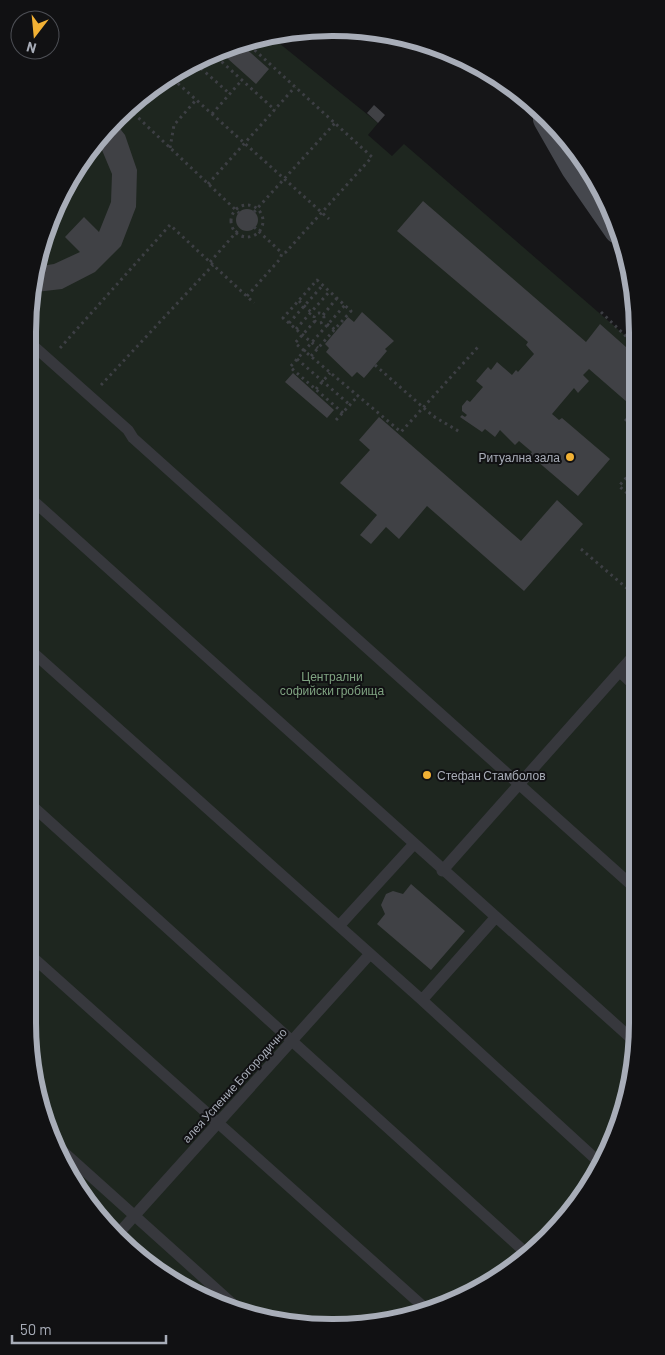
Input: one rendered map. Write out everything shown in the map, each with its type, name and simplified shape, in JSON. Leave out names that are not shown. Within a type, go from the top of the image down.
[{"type":"main road","points":[[562,145],[598,201]]},
{"type":"lane","points":[[36,348],[128,430],[133,438],[629,883]]},
{"type":"lane","points":[[36,503],[442,871],[628,1036]]},
{"type":"lane","points":[[36,655],[422,1000],[595,1159]]},
{"type":"lane","points":[[442,871],[629,661]]},
{"type":"lane","points":[[620,672],[629,680]]},
{"type":"lane","points":[[36,809],[523,1250]]},
{"type":"lane","points":[[339,926],[414,845]]},
{"type":"lane","points":[[422,1000],[495,918]]},
{"type":"lane","name":"алея Успение Богородично","points":[[121,1230],[370,954]]},
{"type":"lane","points":[[36,960],[422,1305]]},
{"type":"lane","points":[[68,1156],[228,1299]]},
{"type":"path","points":[[247,296],[280,259],[282,253],[286,252],[372,157],[252,47]]},
{"type":"path","points":[[219,59],[275,110]]},
{"type":"path","points":[[200,68],[230,94]]},
{"type":"path","points":[[212,114],[242,80]]},
{"type":"path","points":[[176,81],[329,219]]},
{"type":"path","points":[[208,184],[295,87]]},
{"type":"path","points":[[170,148],[174,125],[196,100]]},
{"type":"path","points":[[133,113],[239,213]]},
{"type":"path","points":[[254,212],[335,123]]},
{"type":"path","points":[[250,204],[258,208],[263,216],[263,224],[259,232],[251,236],[235,233],[231,226],[231,217],[235,209],[242,205],[250,204]]},
{"type":"path","points":[[50,360],[170,225],[254,303]]},
{"type":"path","points":[[254,227],[282,253]]},
{"type":"path","points":[[90,397],[211,263],[240,228]]},
{"type":"path","points":[[311,356],[351,311],[317,280],[283,318],[318,348]]},
{"type":"path","points":[[289,324],[323,286]]},
{"type":"path","points":[[296,329],[330,291]]},
{"type":"path","points":[[323,321],[323,315],[337,298]]},
{"type":"path","points":[[299,301],[315,315]]},
{"type":"path","points":[[342,413],[290,367],[345,305]]},
{"type":"path","points":[[601,312],[629,339]]},
{"type":"path","points":[[315,315],[320,313],[323,315]]},
{"type":"path","points":[[315,315],[315,321],[295,343],[401,432],[478,347]]},
{"type":"path","points":[[315,321],[319,323],[323,321]]},
{"type":"path","points":[[323,321],[336,330]]},
{"type":"path","points":[[297,359],[350,405]]},
{"type":"path","points":[[375,365],[424,408],[460,432]]},
{"type":"path","points":[[316,390],[330,372]]},
{"type":"path","points":[[336,420],[358,396]]},
{"type":"path","points":[[625,419],[629,423]]},
{"type":"path","points":[[629,475],[619,486],[629,494]]},
{"type":"path","points":[[581,549],[629,590]]},
{"type":"green space","name":"Централни софийски гробища","points":[[277,42],[378,123],[368,135],[392,156],[404,144],[629,339],[628,1042],[619,1099],[598,1154],[568,1203],[528,1245],[513,1258],[481,1279],[428,1303],[409,1309],[371,1316],[332,1319],[313,1318],[275,1313],[237,1303],[184,1279],[152,1258],[123,1232],[97,1203],[86,1187],[67,1154],[46,1099],[39,1061],[36,1022],[37,313],[42,275],[52,237],[67,201],[86,168],[110,137],[137,110],[168,86],[201,67],[237,52]]},
{"type":"building","points":[[246,49],[269,69],[256,84],[225,57]]},
{"type":"building","points":[[374,105],[385,115],[378,123],[367,113]]},
{"type":"building","points":[[119,127],[125,135],[137,170],[136,207],[121,246],[95,272],[62,289],[39,292],[44,266],[54,264],[80,252],[65,237],[84,217],[99,232],[111,202],[112,174],[101,148]]},
{"type":"building","points":[[423,201],[586,342],[600,324],[629,350],[629,404],[589,369],[583,375],[589,381],[578,393],[574,388],[552,414],[559,420],[562,418],[610,459],[578,496],[530,455],[532,452],[519,441],[515,445],[500,430],[495,437],[485,429],[482,432],[460,417],[467,415],[462,411],[462,406],[467,400],[470,402],[483,387],[476,381],[488,367],[491,370],[497,362],[512,375],[516,370],[518,372],[534,354],[526,345],[528,342],[397,231]]},
{"type":"building","points":[[247,209],[255,212],[258,220],[255,228],[247,231],[239,228],[236,220],[239,212]]},
{"type":"building","points":[[362,312],[394,341],[385,349],[387,351],[364,378],[357,372],[352,377],[326,352],[329,348],[325,344],[348,317],[354,322]]},
{"type":"building","points":[[293,373],[334,410],[327,418],[285,382]]},
{"type":"building","points":[[379,417],[521,541],[557,500],[583,524],[524,591],[427,506],[399,539],[386,527],[371,544],[360,535],[377,515],[340,483],[370,450],[359,440]]},
{"type":"building","points":[[411,884],[465,931],[431,970],[377,924],[385,914],[381,905],[386,894],[393,891],[403,894]]},
{"type":"place","name":"Ритуална зала","points":[[570,457]]},
{"type":"place","name":"Стефан Стамболов","points":[[427,775]]}]
